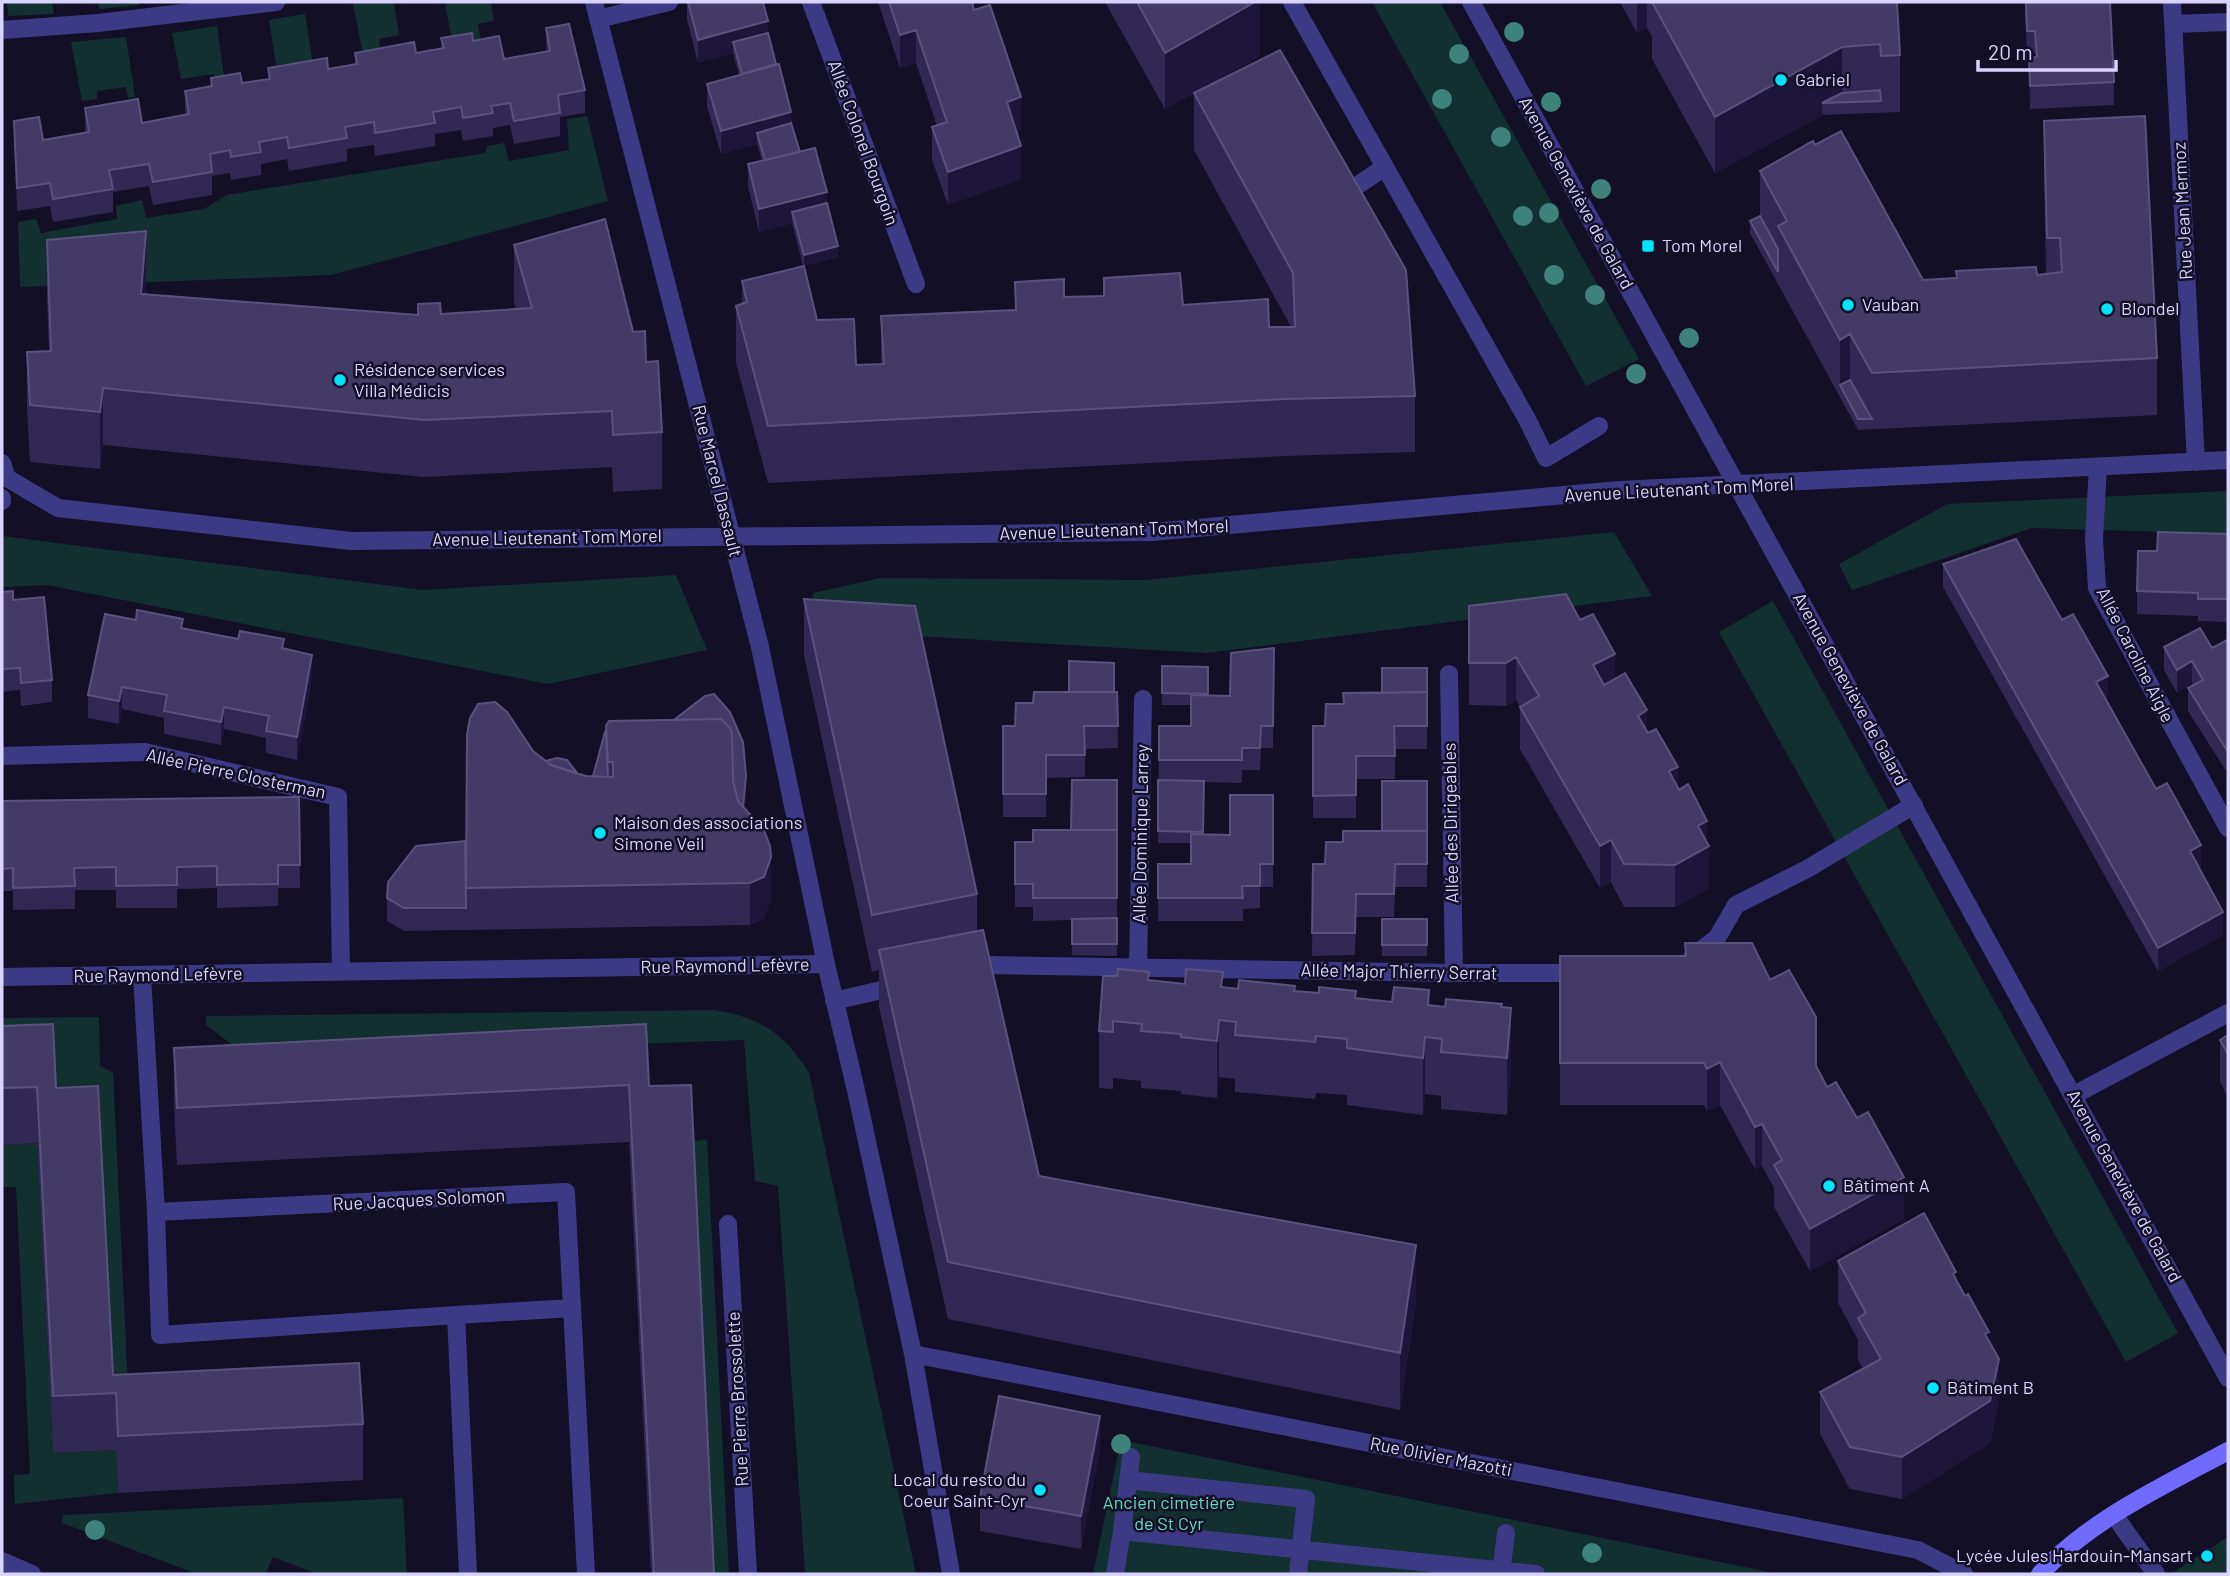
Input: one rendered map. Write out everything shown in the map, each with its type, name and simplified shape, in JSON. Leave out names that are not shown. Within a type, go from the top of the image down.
[{"type":"street","points":[[2,30],[98,23],[276,2]]},
{"type":"street","points":[[596,10],[669,2]]},
{"type":"street","name":"Allée Colonel Bourgoin","points":[[811,2],[916,284]]},
{"type":"street","points":[[1292,2],[1546,458],[1599,426]]},
{"type":"street","name":"Avenue Geneviève de Galard","points":[[1471,2],[2228,1378]]},
{"type":"street","name":"Rue Jean Mermoz","points":[[2172,2],[2196,462]]},
{"type":"street","name":"Rue Marcel Dassault","points":[[596,10],[760,647],[825,964]]},
{"type":"street","points":[[2174,24],[2228,22]]},
{"type":"street","points":[[1334,201],[1385,167]]},
{"type":"street","name":"Avenue Lieutenant Tom Morel","points":[[4,471],[58,508],[351,541],[1152,532],[1620,490],[2228,460]]},
{"type":"street","name":"Allée Caroline Aigle","points":[[2098,467],[2094,539],[2097,588],[2228,829]]},
{"type":"street","name":"Allée des Dirigeables","points":[[1449,674],[1454,973]]},
{"type":"street","name":"Allée Dominique Larrey","points":[[1138,969],[1143,699]]},
{"type":"street","name":"Allée Pierre Closterman","points":[[2,756],[145,752],[338,797],[341,971]]},
{"type":"street","points":[[1672,965],[1685,962],[1717,939],[1736,905],[1807,869],[1914,805]]},
{"type":"street","name":"Rue Raymond Lefèvre","points":[[2,977],[825,964],[913,1354],[951,1574]]},
{"type":"street","name":"Allée Major Thierry Serrat","points":[[951,974],[988,965],[1454,973],[1605,972]]},
{"type":"street","points":[[142,976],[156,1212],[160,1335],[572,1308]]},
{"type":"street","points":[[834,1001],[926,979]]},
{"type":"street","points":[[2074,1095],[2228,1013]]},
{"type":"street","name":"Rue Jacques Solomon","points":[[156,1212],[566,1192],[586,1574]]},
{"type":"street","name":"Rue Pierre Brossolette","points":[[728,1224],[748,1574]]},
{"type":"street","points":[[456,1315],[468,1574]]},
{"type":"street","name":"Rue Olivier Mazotti","points":[[913,1354],[1918,1550],[1964,1574]]},
{"type":"street","points":[[2040,1574],[2060,1552],[2114,1515],[2228,1451]]},
{"type":"street","points":[[1115,1574],[1131,1457]]},
{"type":"street","points":[[1128,1480],[1306,1499],[1298,1574]]},
{"type":"street","points":[[2114,1515],[2156,1574]]},
{"type":"street","points":[[1122,1531],[1536,1574]]},
{"type":"street","points":[[1501,1572],[1506,1533]]},
{"type":"street","points":[[2,1561],[32,1574]]},
{"type":"green space","points":[[7,2],[52,2],[54,14],[8,16]]},
{"type":"green space","points":[[98,2],[139,2],[139,5],[99,9]]},
{"type":"green space","points":[[394,2],[399,35],[379,39],[381,57],[364,59],[353,4]]},
{"type":"green space","points":[[445,2],[491,2],[494,21],[478,24],[481,42],[453,47]]},
{"type":"green space","points":[[1372,2],[1440,2],[1639,359],[1586,386]]},
{"type":"green space","points":[[305,14],[314,71],[303,72],[301,62],[276,65],[269,20]]},
{"type":"green space","points":[[217,26],[225,84],[216,85],[214,74],[181,79],[172,33]]},
{"type":"green space","points":[[126,37],[135,97],[128,98],[126,87],[97,91],[97,99],[82,101],[71,42]]},
{"type":"green space","points":[[587,116],[608,201],[331,275],[20,287],[18,222],[36,219],[41,233],[117,219],[116,206],[142,200],[146,218],[204,209],[227,195],[485,153],[487,146],[504,143],[509,161],[569,150],[567,119]]},
{"type":"green space","points":[[2228,491],[2228,534],[2032,528],[1852,590],[1839,564],[1947,504]]},
{"type":"green space","points":[[1614,532],[1652,596],[1207,653],[811,630],[813,593],[880,578],[1145,580]]},
{"type":"green space","points":[[2,536],[423,590],[676,575],[707,650],[548,684],[47,585],[2,587]]},
{"type":"green space","points":[[1773,601],[2178,1333],[2126,1362],[1719,632]]},
{"type":"green space","points":[[714,1010],[745,1017],[770,1030],[781,1038],[809,1073],[916,1574],[805,1574],[778,1186],[755,1181],[744,1040],[250,1058],[206,1025],[206,1016]]},
{"type":"green space","points":[[99,1017],[100,1066],[113,1073],[129,1407],[113,1432],[98,1143],[2,1083],[2,1018]]},
{"type":"green space","points":[[707,1139],[729,1574],[712,1574],[691,1142]]},
{"type":"green space","points":[[37,1143],[53,1453],[116,1450],[118,1493],[15,1504],[14,1475],[30,1474],[16,1187],[2,1187],[2,1145]]},
{"type":"green space","name":"Ancien cimetière de St Cyr","points":[[1121,1440],[1779,1574],[1093,1574]]},
{"type":"green space","points":[[403,1498],[407,1574],[317,1574],[273,1557],[266,1574],[197,1574],[62,1523],[63,1515]]},
{"type":"green space","name":"Lycée Jules Hardouin-Mansart","points":[[2228,1537],[2228,1574],[2172,1574],[2172,1573]]},
{"type":"building","points":[[688,2],[763,2],[768,21],[698,40]]},
{"type":"building","points":[[889,2],[972,2],[974,10],[990,5],[1021,97],[1007,102],[1021,146],[948,172],[932,127],[947,122],[916,30],[900,35]]},
{"type":"building","points":[[1137,2],[1255,2],[1165,53]]},
{"type":"building","points":[[1652,2],[1897,2],[1900,55],[1881,56],[1880,44],[1842,47],[1715,117]]},
{"type":"building","points":[[2026,2],[2110,2],[2114,82],[2030,86],[2029,58],[2037,57],[2035,31],[2027,31]]},
{"type":"building","points":[[569,24],[585,90],[558,95],[560,113],[514,121],[510,103],[491,106],[493,113],[463,118],[461,107],[433,112],[435,123],[375,133],[374,122],[345,127],[347,138],[289,148],[287,137],[259,142],[261,152],[231,157],[230,150],[210,154],[212,172],[153,182],[149,164],[109,170],[113,189],[53,199],[50,183],[17,188],[14,121],[39,117],[43,140],[89,132],[85,108],[138,99],[142,123],[189,114],[185,91],[212,86],[211,78],[240,73],[242,83],[270,79],[268,68],[327,58],[328,69],[357,64],[355,53],[414,42],[416,53],[444,48],[441,38],[472,33],[473,41],[499,36],[504,59],[550,51],[546,28]]},
{"type":"building","points":[[768,33],[776,64],[742,74],[733,42]]},
{"type":"building","points":[[1280,50],[1406,270],[1415,396],[1285,399],[768,426],[736,306],[747,302],[742,281],[804,266],[817,320],[854,319],[856,365],[884,364],[881,316],[1016,310],[1015,282],[1064,279],[1064,297],[1104,296],[1104,278],[1180,273],[1183,305],[1268,299],[1269,327],[1295,327],[1293,273],[1194,93]]},
{"type":"building","points":[[779,64],[791,112],[721,131],[707,84]]},
{"type":"building","points":[[1880,90],[1881,101],[1822,103],[1842,93]]},
{"type":"building","points":[[2145,116],[2157,358],[1872,373],[1850,334],[1840,340],[1778,226],[1787,221],[1760,171],[1813,141],[1815,145],[1841,131],[1923,280],[1957,278],[1956,271],[2036,267],[2037,275],[2062,272],[2060,238],[2047,238],[2044,121]]},
{"type":"building","points":[[791,123],[800,152],[765,160],[757,133]]},
{"type":"building","points":[[815,148],[827,192],[759,209],[748,164]]},
{"type":"building","points":[[827,203],[838,246],[804,255],[792,212]]},
{"type":"building","points":[[1760,216],[1778,249],[1778,272],[1750,221]]},
{"type":"building","points":[[605,219],[633,332],[645,331],[646,362],[658,361],[662,432],[613,435],[612,411],[424,420],[103,388],[100,412],[30,405],[27,352],[51,351],[47,240],[146,231],[141,294],[418,315],[418,304],[440,303],[441,314],[532,308],[514,245]]},
{"type":"building","points":[[1850,380],[1872,419],[1858,419],[1840,385]]},
{"type":"building","points":[[2158,532],[2228,534],[2228,599],[2198,599],[2198,593],[2137,591],[2138,551],[2157,551]]},
{"type":"building","points":[[2016,539],[2062,620],[2073,614],[2108,676],[2096,682],[2156,789],[2167,783],[2201,845],[2190,851],[2223,912],[2158,948],[1943,564]]},
{"type":"building","points":[[13,591],[13,600],[44,597],[52,680],[21,683],[20,668],[2,669],[2,592]]},
{"type":"building","points":[[1566,594],[1580,620],[1593,614],[1615,654],[1593,665],[1604,685],[1625,673],[1647,710],[1638,716],[1648,733],[1656,729],[1678,767],[1669,771],[1679,790],[1688,784],[1707,821],[1698,826],[1709,846],[1675,865],[1624,864],[1611,840],[1600,846],[1520,707],[1539,696],[1516,657],[1506,663],[1469,663],[1469,606]]},
{"type":"building","points":[[804,599],[915,606],[977,894],[872,915]]},
{"type":"building","points":[[137,610],[183,619],[181,628],[238,639],[240,631],[284,639],[282,648],[312,655],[297,737],[266,731],[269,716],[224,707],[221,722],[164,711],[167,695],[122,687],[119,701],[88,695],[105,614],[136,620]]},
{"type":"building","points":[[2200,628],[2212,648],[2227,640],[2228,642],[2228,752],[2188,688],[2203,680],[2192,661],[2177,670],[2164,647]]},
{"type":"building","points":[[1274,648],[1273,726],[1261,726],[1260,748],[1242,748],[1242,760],[1159,760],[1159,726],[1191,726],[1191,695],[1230,696],[1231,653]]},
{"type":"building","points":[[1069,661],[1114,663],[1114,692],[1069,692]]},
{"type":"building","points":[[1162,666],[1208,667],[1208,694],[1162,693]]},
{"type":"building","points":[[1382,668],[1427,668],[1427,692],[1382,693]]},
{"type":"building","points":[[1034,692],[1117,692],[1118,726],[1084,726],[1085,755],[1046,755],[1046,794],[1003,794],[1003,726],[1015,726],[1016,703],[1033,703]]},
{"type":"building","points":[[1427,692],[1427,726],[1394,726],[1395,756],[1356,756],[1356,795],[1313,796],[1313,726],[1325,726],[1326,704],[1344,704],[1343,693]]},
{"type":"building","points":[[714,694],[730,712],[743,742],[746,776],[743,807],[738,801],[733,781],[730,728],[721,719],[674,720],[705,696]]},
{"type":"building","name":"Maison des associations Simone Veil","points":[[495,702],[507,712],[533,751],[551,765],[586,776],[613,777],[613,762],[608,762],[606,726],[609,721],[721,719],[732,733],[733,781],[738,801],[764,830],[770,846],[771,857],[764,877],[750,883],[466,888],[467,735],[470,718],[478,704]]},
{"type":"building","points":[[606,730],[608,777],[593,776],[605,732]]},
{"type":"building","points":[[557,758],[567,760],[578,774],[546,761]]},
{"type":"building","points":[[1072,780],[1117,780],[1117,830],[1071,830]]},
{"type":"building","points":[[1158,780],[1204,781],[1203,832],[1158,831]]},
{"type":"building","points":[[1382,781],[1427,781],[1427,831],[1382,831]]},
{"type":"building","points":[[1230,795],[1273,795],[1273,864],[1260,864],[1260,886],[1242,886],[1243,898],[1158,898],[1158,864],[1191,864],[1191,834],[1230,835]]},
{"type":"building","points":[[299,797],[300,865],[278,865],[278,884],[217,885],[217,866],[177,867],[177,885],[116,886],[116,867],[74,868],[75,886],[13,888],[13,868],[2,869],[2,801]]},
{"type":"building","points":[[1033,830],[1117,830],[1117,898],[1033,898],[1033,884],[1015,884],[1015,842],[1033,842]]},
{"type":"building","points":[[1343,831],[1427,831],[1427,864],[1395,864],[1394,894],[1356,894],[1355,933],[1312,933],[1313,864],[1325,864],[1326,842],[1343,842]]},
{"type":"building","points":[[465,841],[466,908],[404,908],[387,898],[388,882],[416,846]]},
{"type":"building","points":[[1117,918],[1117,944],[1072,944],[1072,919]]},
{"type":"building","points":[[1382,919],[1427,919],[1427,945],[1382,945]]},
{"type":"building","points":[[983,930],[1039,1176],[1416,1245],[1400,1353],[948,1262],[879,950]]},
{"type":"building","points":[[1685,943],[1752,943],[1770,980],[1789,970],[1816,1017],[1816,1066],[1827,1087],[1836,1082],[1857,1118],[1868,1112],[1904,1177],[1810,1229],[1774,1165],[1782,1160],[1762,1124],[1755,1127],[1720,1062],[1707,1069],[1704,1063],[1560,1063],[1560,956],[1686,956]]},
{"type":"building","points":[[1118,969],[1149,972],[1148,980],[1185,984],[1186,969],[1223,972],[1221,987],[1238,989],[1239,980],[1295,986],[1294,991],[1319,993],[1319,987],[1356,991],[1355,998],[1392,1002],[1394,987],[1429,990],[1428,1005],[1445,1007],[1446,999],[1502,1004],[1501,1007],[1511,1008],[1507,1058],[1441,1052],[1442,1039],[1425,1037],[1423,1058],[1347,1048],[1347,1039],[1316,1036],[1315,1042],[1235,1035],[1236,1022],[1219,1020],[1217,1041],[1181,1037],[1181,1034],[1141,1031],[1142,1024],[1113,1021],[1113,1032],[1099,1031],[1103,976],[1117,976]]},
{"type":"building","points":[[53,1024],[56,1088],[98,1086],[113,1375],[359,1363],[363,1424],[118,1436],[116,1393],[53,1396],[37,1087],[2,1088],[2,1026]]},
{"type":"building","points":[[646,1024],[649,1086],[691,1085],[714,1574],[654,1574],[629,1085],[177,1108],[174,1048]]},
{"type":"building","points":[[2228,1035],[2228,1054],[2220,1040]]},
{"type":"building","name":"Bâtiment B","points":[[1924,1213],[1956,1272],[1953,1274],[1965,1296],[1968,1294],[1989,1332],[1985,1334],[1999,1359],[1990,1401],[1902,1457],[1850,1447],[1820,1392],[1881,1359],[1858,1318],[1866,1313],[1838,1261]]},
{"type":"building","name":"Local du resto du Coeur Saint-Cyr","points":[[999,1396],[1100,1416],[1081,1516],[980,1498]]},
{"type":"place","name":"Gabriel","points":[[1781,80]]},
{"type":"place","name":"Tom Morel","points":[[1648,246]]},
{"type":"place","name":"Vauban","points":[[1848,305]]},
{"type":"place","name":"Blondel","points":[[2107,309]]},
{"type":"place","name":"Résidence services Villa Médicis","points":[[340,380]]},
{"type":"place","name":"Maison des associations Simone Veil","points":[[600,833]]},
{"type":"place","name":"Bâtiment A","points":[[1829,1186]]},
{"type":"place","name":"Bâtiment B","points":[[1933,1388]]},
{"type":"place","name":"Local du resto du Coeur Saint-Cyr","points":[[1040,1490]]},
{"type":"place","name":"Lycée Jules Hardouin-Mansart","points":[[2207,1556]]}]
